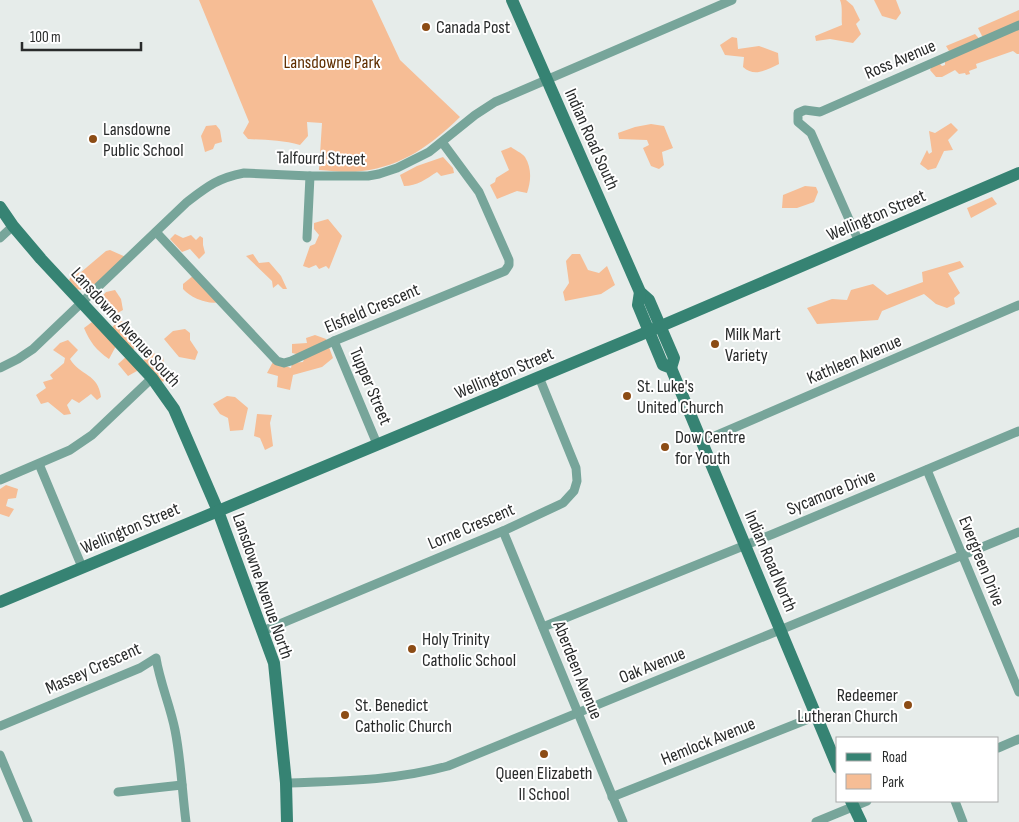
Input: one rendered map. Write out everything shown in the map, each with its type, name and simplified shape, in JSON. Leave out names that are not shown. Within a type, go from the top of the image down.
[{"type":"main road","name":"Indian Road South","points":[[512,0],[640,292],[649,300],[661,326]]},
{"type":"main road","name":"Wellington Street","points":[[0,602],[661,326],[1019,173]]},
{"type":"main road","name":"Lansdowne Avenue South","points":[[0,207],[13,226],[152,378],[174,409],[218,510]]},
{"type":"main road","name":"Indian Road South","points":[[640,292],[638,305],[648,331]]},
{"type":"main road","name":"Indian Road North","points":[[661,326],[674,358],[670,368]]},
{"type":"main road","name":"Indian Road North","points":[[648,331],[663,365],[670,368],[836,763]]},
{"type":"main road","name":"Lansdowne Avenue North","points":[[218,510],[274,664],[286,783],[287,822]]},
{"type":"main road","points":[[852,804],[861,822]]},
{"type":"street","name":"Talfourd Street","points":[[0,368],[33,349],[187,202],[225,177],[244,173],[368,176],[397,168],[429,152],[475,115],[495,102],[732,0]]},
{"type":"street","name":"Ross Avenue","points":[[859,242],[810,131],[801,126],[797,118],[798,113],[801,110],[820,112],[1019,26]]},
{"type":"street","name":"Elsfield Crescent","points":[[156,232],[278,361],[284,363],[291,361],[334,341],[505,271],[509,265],[509,260],[479,192],[442,142]]},
{"type":"street","points":[[307,238],[310,176]]},
{"type":"street","points":[[0,238],[13,226]]},
{"type":"street","name":"Kathleen Avenue","points":[[702,442],[1019,305]]},
{"type":"street","name":"Tupper Street","points":[[334,341],[377,444]]},
{"type":"street","name":"Lorne Crescent","points":[[263,631],[503,531],[563,503],[574,491],[577,481],[576,468],[539,377]]},
{"type":"street","points":[[0,480],[70,450],[92,436],[152,378]]},
{"type":"street","name":"Sycamore Drive","points":[[543,627],[1019,431]]},
{"type":"street","points":[[39,464],[82,567]]},
{"type":"street","name":"Evergreen Drive","points":[[927,470],[1019,692]]},
{"type":"street","name":"Aberdeen Avenue","points":[[503,531],[623,822]]},
{"type":"street","name":"Oak Avenue","points":[[286,783],[380,779],[416,774],[448,766],[1019,532]]},
{"type":"street","name":"Massey Crescent","points":[[0,726],[140,668],[156,658],[158,673],[170,707],[176,732],[186,822]]},
{"type":"street","name":"Hemlock Avenue","points":[[612,797],[816,716]]},
{"type":"street","points":[[999,748],[1019,739]]},
{"type":"street","points":[[0,755],[28,822]]},
{"type":"street","points":[[118,792],[182,785]]},
{"type":"street","points":[[955,802],[963,822]]},
{"type":"street","points":[[816,822],[852,804]]},
{"type":"green space","name":"Lansdowne Park","points":[[199,0],[372,0],[400,60],[460,117],[438,137],[416,153],[391,164],[357,172],[319,170],[322,123],[307,122],[308,136],[300,145],[281,141],[248,139],[243,133],[249,122]]},
{"type":"green space","points":[[840,0],[846,0],[853,6],[860,20],[856,24],[861,34],[853,43],[830,39],[816,41],[815,36],[842,25]]},
{"type":"green space","points":[[874,0],[896,0],[901,13],[896,20],[882,16]]},
{"type":"green space","points":[[1019,10],[1019,54],[1013,51],[976,64],[977,68],[969,71],[970,74],[966,75],[965,73],[959,74],[955,70],[942,77],[936,77],[930,70],[933,64],[945,65],[945,60],[952,56],[946,46],[975,34],[983,43],[989,41],[982,36],[978,28]]},
{"type":"green space","points":[[732,37],[737,38],[738,49],[759,46],[778,53],[779,64],[761,72],[748,70],[743,67],[744,57],[725,55],[720,45]]},
{"type":"green space","points":[[951,123],[958,130],[948,140],[953,150],[944,151],[936,168],[928,170],[920,164],[927,150],[929,154],[932,152],[929,131],[935,133]]},
{"type":"green space","points":[[651,124],[664,126],[673,148],[662,152],[664,165],[659,169],[651,166],[643,148],[649,145],[647,140],[619,139],[618,133]]},
{"type":"green space","points":[[216,125],[220,130],[222,142],[215,144],[213,149],[205,152],[201,136],[206,126]]},
{"type":"green space","points":[[511,147],[524,156],[529,166],[530,180],[527,193],[517,191],[497,199],[490,185],[495,182],[496,178],[509,170],[501,151]]},
{"type":"green space","points":[[443,157],[453,168],[454,173],[441,176],[437,172],[425,180],[404,186],[400,175],[417,166]]},
{"type":"green space","points":[[805,186],[816,187],[818,192],[814,202],[797,208],[782,208],[783,195]]},
{"type":"green space","points":[[992,197],[997,204],[971,218],[967,208]]},
{"type":"green space","points":[[328,219],[342,236],[329,269],[326,266],[319,269],[316,265],[309,268],[303,266],[310,246],[315,244],[319,235],[314,229],[314,223]]},
{"type":"green space","points":[[175,234],[183,238],[191,235],[196,240],[200,236],[203,238],[205,253],[199,259],[190,249],[182,252],[170,239]]},
{"type":"green space","points":[[110,250],[128,258],[93,292],[76,289],[69,280],[75,270],[80,273],[106,251]]},
{"type":"green space","points":[[253,254],[259,263],[269,262],[281,276],[287,289],[283,289],[278,284],[273,288],[272,281],[246,256]]},
{"type":"green space","points":[[572,254],[580,254],[588,270],[599,273],[607,266],[615,285],[601,294],[565,301],[563,292],[569,283],[566,261]]},
{"type":"green space","points":[[960,261],[964,267],[948,273],[960,293],[954,298],[955,304],[947,308],[936,304],[924,294],[882,311],[878,320],[817,324],[807,308],[832,299],[847,300],[851,290],[873,284],[887,295],[923,282],[922,272]]},
{"type":"green space","points":[[194,275],[220,302],[210,303],[200,300],[183,289],[183,284]]},
{"type":"green space","points":[[115,290],[121,299],[123,310],[112,316],[102,309],[99,300],[106,292]]},
{"type":"green space","points":[[118,321],[127,322],[139,342],[133,350],[116,346],[109,359],[94,345],[84,328],[92,322],[106,334]]},
{"type":"green space","points":[[185,329],[190,333],[190,340],[198,352],[195,360],[179,357],[164,339],[173,331]]},
{"type":"green space","points":[[315,335],[326,339],[333,358],[322,367],[293,375],[290,390],[277,387],[278,376],[267,373],[274,360],[291,368],[292,363],[303,362],[305,356],[292,353],[292,344],[307,343],[306,338]]},
{"type":"green space","points":[[68,340],[78,350],[70,359],[74,365],[93,379],[101,397],[97,400],[91,394],[79,403],[72,399],[67,405],[71,414],[64,415],[48,402],[41,404],[36,395],[46,388],[43,382],[53,379],[50,375],[64,363],[65,358],[53,350],[60,343]]},
{"type":"green space","points":[[148,351],[163,357],[164,365],[176,375],[176,379],[160,382],[144,367],[128,376],[118,364],[127,356],[143,362]]},
{"type":"green space","points":[[227,396],[235,397],[248,408],[243,430],[230,431],[228,418],[220,414],[213,404]]},
{"type":"green space","points":[[257,414],[272,415],[270,423],[273,446],[265,450],[260,438],[254,436]]},
{"type":"green space","points":[[6,485],[18,489],[16,498],[8,499],[6,506],[14,509],[9,517],[0,514],[0,489]]},
{"type":"place","name":"Canada Post","points":[[426,27]]},
{"type":"place","name":"Lansdowne Public School","points":[[93,139]]},
{"type":"place","name":"Milk Mart Variety","points":[[715,344]]},
{"type":"place","name":"St. Luke's United Church","points":[[627,396]]},
{"type":"place","name":"Dow Centre for Youth","points":[[665,447]]},
{"type":"place","name":"Holy Trinity Catholic School","points":[[412,649]]},
{"type":"place","name":"Redeemer Lutheran Church","points":[[908,705]]},
{"type":"place","name":"St. Benedict Catholic Church","points":[[345,715]]},
{"type":"place","name":"Queen Elizabeth II School","points":[[544,754]]}]
